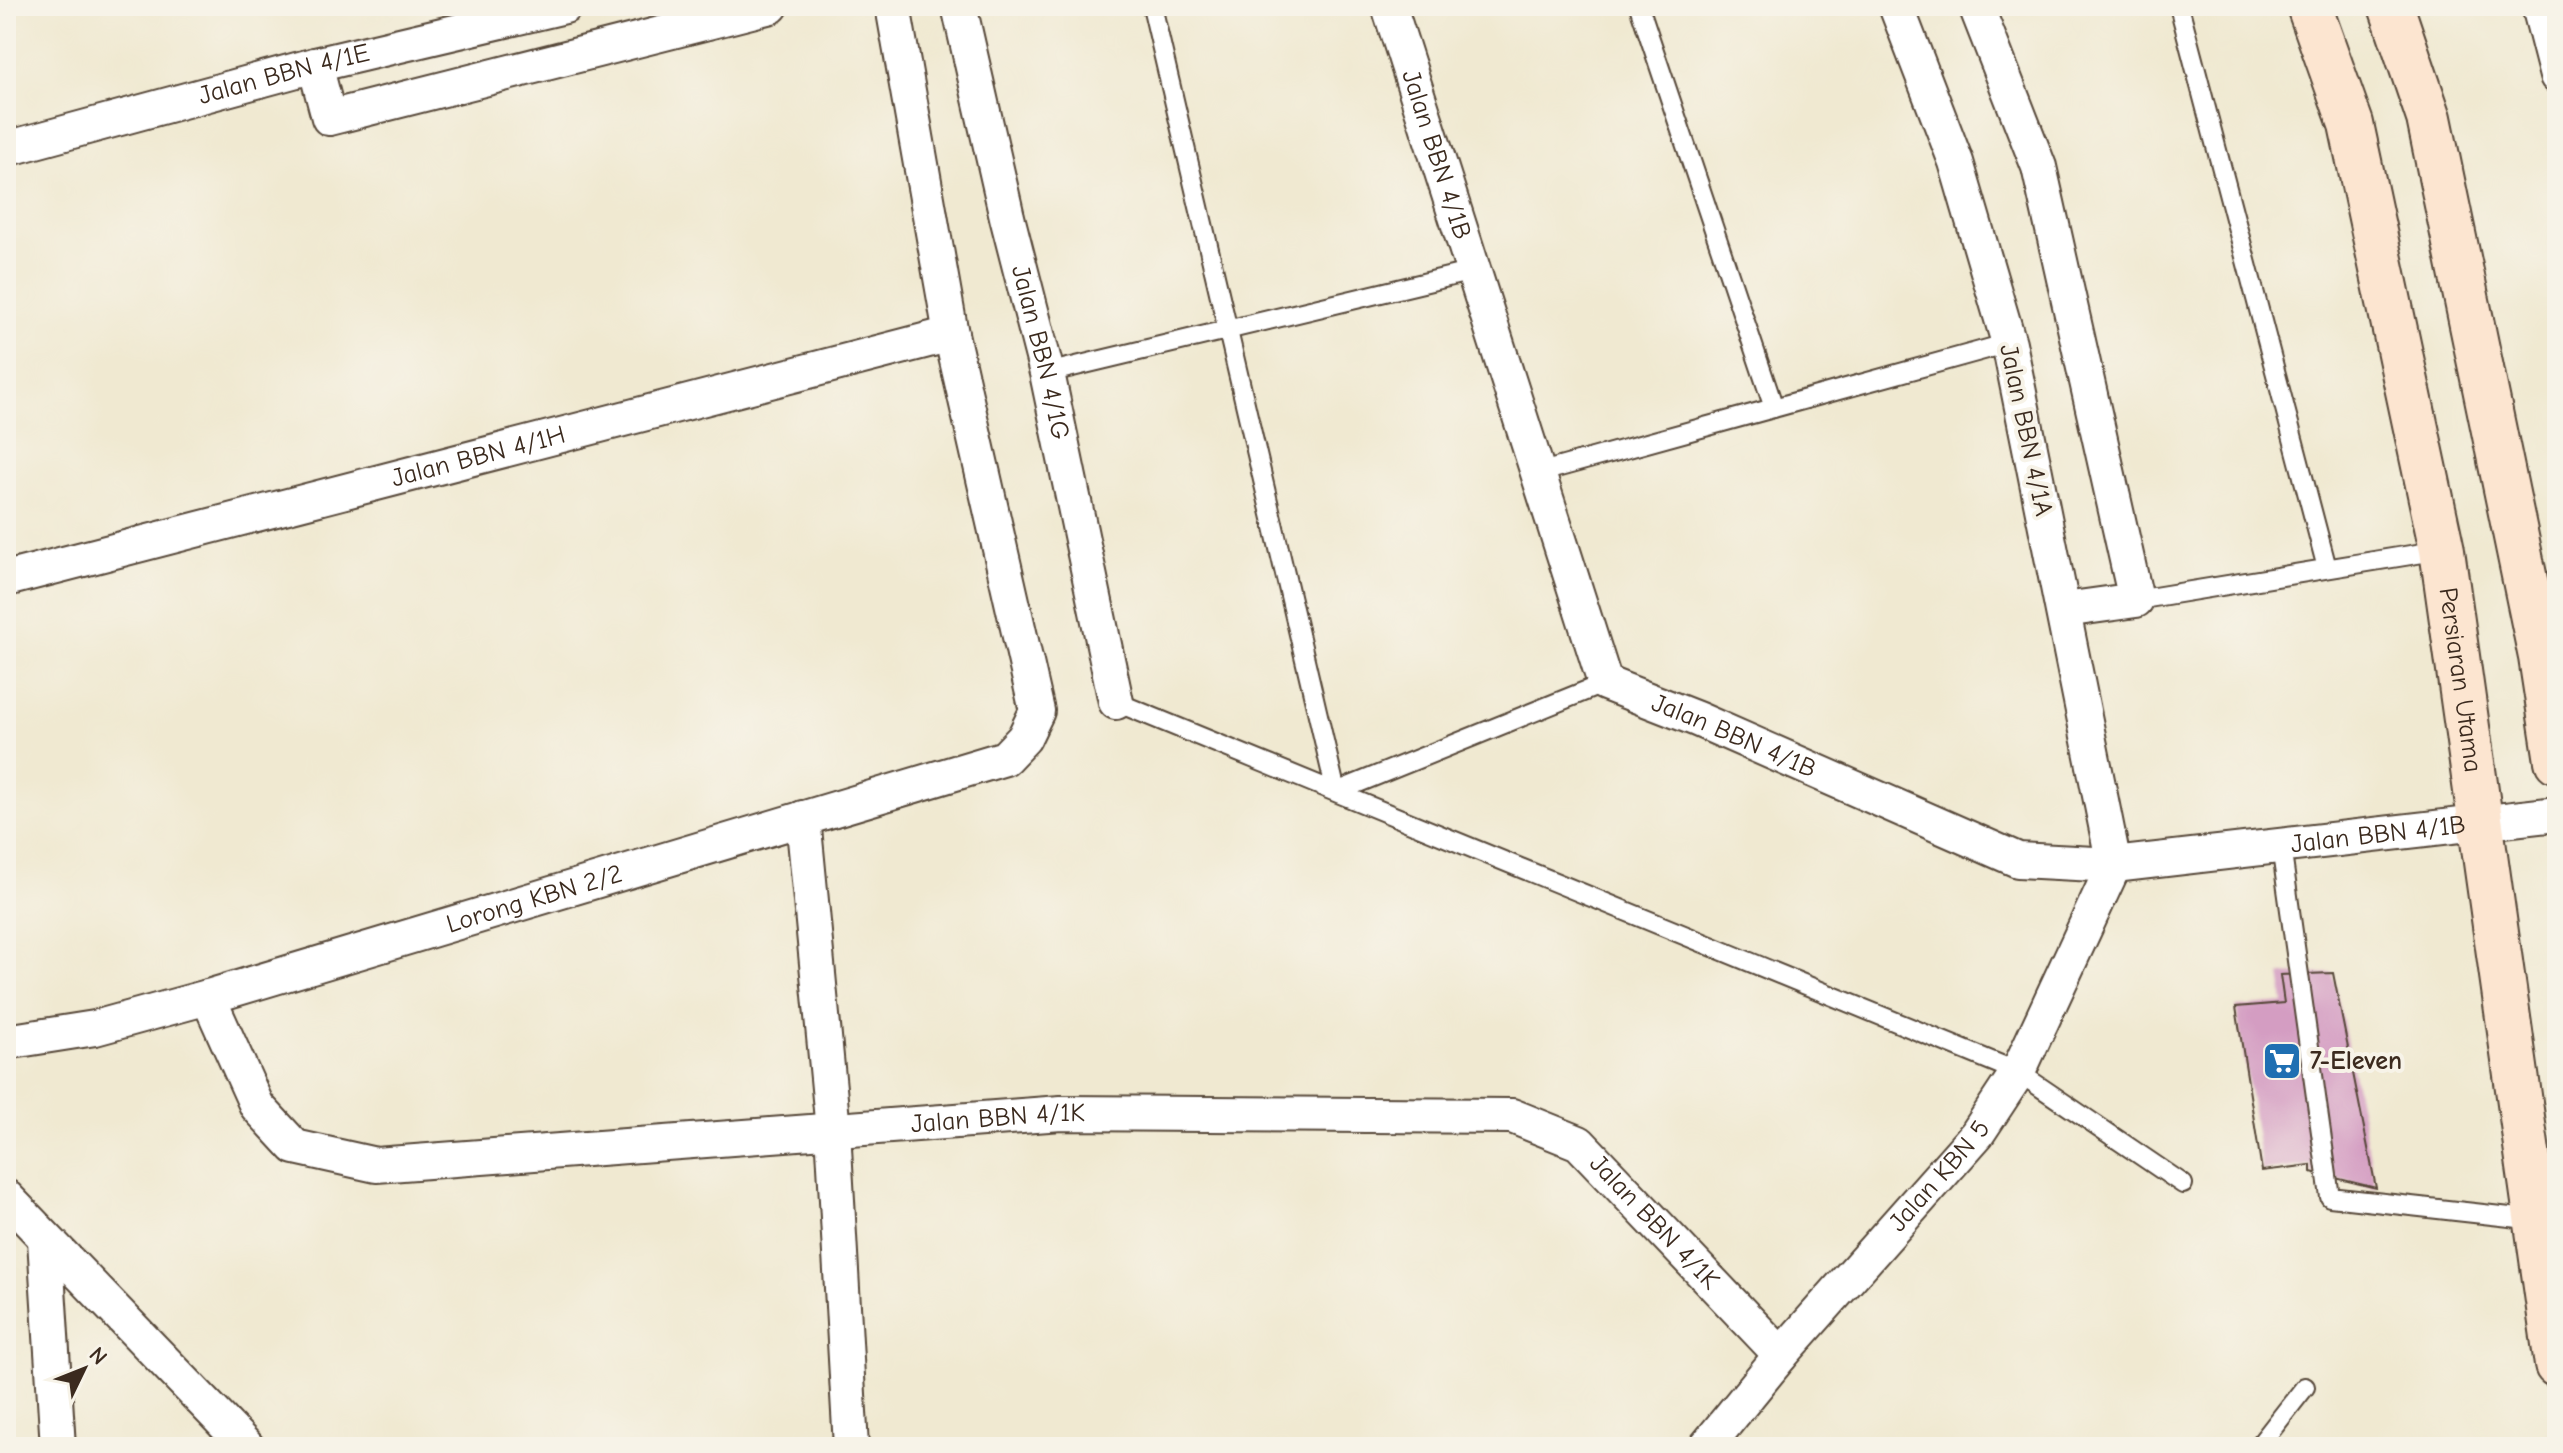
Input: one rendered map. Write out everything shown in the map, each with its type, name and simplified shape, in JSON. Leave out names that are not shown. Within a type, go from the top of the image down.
[{"type":"main road","name":"Persiaran Utama","points":[[2309,6],[2351,124],[2442,550],[2557,1365]]},
{"type":"main road","points":[[2391,6],[2429,118],[2549,669],[2557,761]]},
{"type":"street","name":"Jalan BBN 4/1E","points":[[6,149],[315,65],[565,6]]},
{"type":"street","points":[[315,65],[329,118],[771,6]]},
{"type":"street","points":[[893,6],[951,334]]},
{"type":"street","name":"Jalan BBN 4/1G","points":[[959,6],[1007,217],[1047,373],[1116,702]]},
{"type":"street","name":"Jalan BBN 4/1B","points":[[1389,6],[1605,683],[1697,719],[2018,860],[2114,865],[2557,814]]},
{"type":"street","name":"Jalan BBN 4/1A","points":[[1896,6],[1956,162],[2009,343],[2114,865]]},
{"type":"street","points":[[1976,6],[2039,167],[2136,600],[2064,610]]},
{"type":"street","points":[[2539,6],[2557,76]]},
{"type":"street","name":"Jalan BBN 4/1H","points":[[6,579],[951,334]]},
{"type":"street","name":"Lorong KBN 2/2","points":[[6,1042],[95,1028],[208,997],[1005,758],[1024,738],[1037,711],[951,334]]},
{"type":"street","points":[[803,818],[833,1130],[851,1447]]},
{"type":"street","name":"Jalan KBN 5","points":[[1706,1447],[1781,1355],[1977,1134],[2018,1072],[2114,865]]},
{"type":"street","name":"Jalan BBN 4/1K","points":[[208,997],[257,1106],[295,1147],[376,1165],[1061,1113],[1512,1116],[1579,1143],[1781,1355]]},
{"type":"street","points":[[6,1197],[247,1447]]},
{"type":"street","points":[[45,1239],[58,1447]]},
{"type":"lane","points":[[1152,6],[1336,792]]},
{"type":"lane","points":[[1639,6],[1774,408]]},
{"type":"lane","points":[[2179,6],[2327,568]]},
{"type":"lane","points":[[1047,373],[1473,271]]},
{"type":"lane","points":[[1538,473],[2009,343]]},
{"type":"lane","points":[[2136,600],[2442,550]]},
{"type":"lane","points":[[1336,792],[1605,683]]},
{"type":"lane","points":[[1116,702],[2018,1072],[2183,1184]]},
{"type":"lane","points":[[2281,846],[2330,1197],[2537,1220]]},
{"type":"lane","points":[[2258,1447],[2305,1387]]},
{"type":"building","points":[[2333,973],[2376,1188],[2311,1172],[2311,1165],[2262,1171],[2236,1007],[2284,1003],[2280,975]]},
{"type":"place","name":"7-Eleven","points":[[2282,1061]]}]
